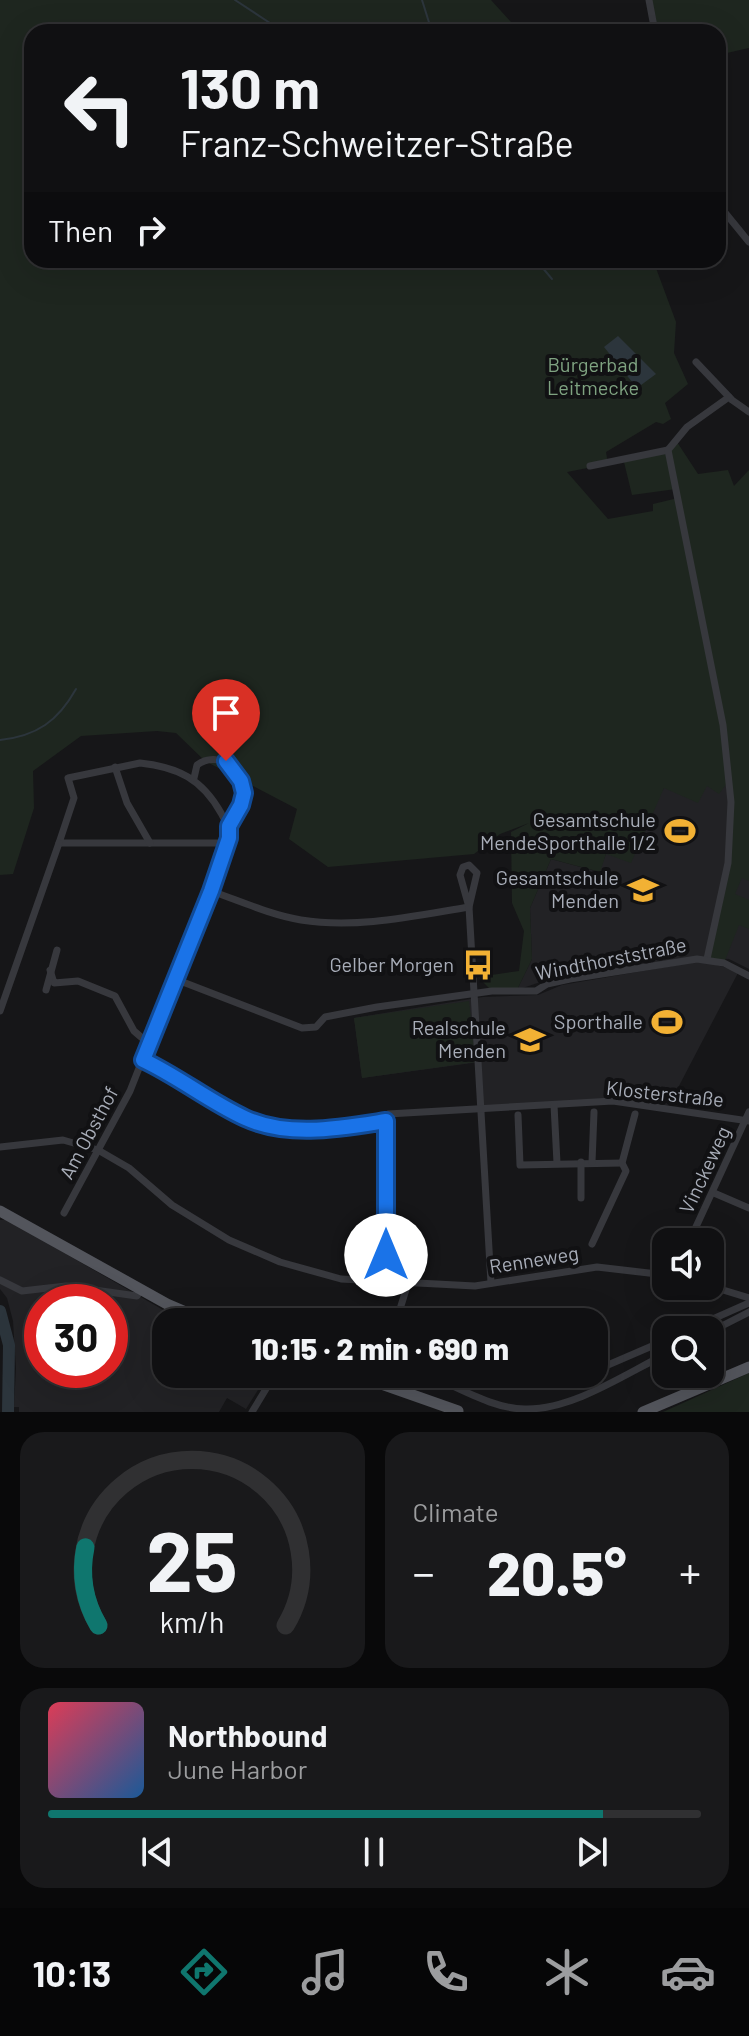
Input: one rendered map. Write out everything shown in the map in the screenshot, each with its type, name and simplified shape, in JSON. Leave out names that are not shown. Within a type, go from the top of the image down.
[{"type":"main road","points":[[0,1211],[180,1308]]},
{"type":"main road","points":[[643,1412],[749,1367]]},
{"type":"main road","points":[[393,1388],[457,1412]]},
{"type":"main road","points":[[425,1399],[434,1412]]},
{"type":"street","points":[[649,0],[654,24]]},
{"type":"street","points":[[726,214],[749,242]]},
{"type":"street","points":[[696,362],[729,397],[749,412]]},
{"type":"street","points":[[590,466],[668,450],[687,427],[729,397]]},
{"type":"street","points":[[668,450],[723,725],[729,788],[728,863],[707,959]]},
{"type":"street","name":"Am Obsthof","points":[[64,1213],[143,1060],[211,891],[228,843],[229,826],[241,805],[244,793],[233,768],[216,758],[205,759],[197,765],[194,778]]},
{"type":"street","points":[[68,778],[140,763],[166,766],[194,778],[210,793],[229,826]]},
{"type":"street","points":[[115,767],[127,803],[150,843]]},
{"type":"street","points":[[0,1011],[74,798],[63,769]]},
{"type":"street","points":[[59,843],[228,843]]},
{"type":"street","points":[[469,907],[477,873],[469,865],[463,867],[460,875],[469,907],[491,1283]]},
{"type":"street","points":[[211,891],[297,919],[317,922],[363,923],[469,907]]},
{"type":"street","points":[[46,990],[57,950]]},
{"type":"street","name":"Windthorststraße","points":[[175,979],[302,1028],[316,1027],[325,1017],[351,1012],[475,993],[536,991],[547,984],[570,979],[707,959],[724,963],[749,976]]},
{"type":"street","points":[[50,970],[54,983],[78,981],[115,996],[134,1031],[148,1043]]},
{"type":"street","points":[[0,987],[7,993]]},
{"type":"street","points":[[143,1060],[178,1077],[223,1107],[267,1125],[324,1131],[386,1121],[386,1282]]},
{"type":"street","name":"Klosterstraße","points":[[386,1121],[388,1114],[613,1101],[748,1117]]},
{"type":"street","points":[[554,1105],[557,1163]]},
{"type":"street","points":[[592,1162],[594,1112]]},
{"type":"street","points":[[592,1244],[626,1171],[622,1163],[635,1114]]},
{"type":"street","points":[[518,1115],[520,1165],[622,1163]]},
{"type":"street","name":"Vinckeweg","points":[[696,1228],[748,1117]]},
{"type":"street","name":"Renneweg","points":[[0,1147],[63,1140],[98,1150],[129,1168],[172,1205],[229,1240],[280,1262],[341,1279],[459,1287],[597,1267],[652,1273]]},
{"type":"street","points":[[581,1162],[581,1198]]},
{"type":"street","points":[[714,1193],[749,1208]]},
{"type":"street","points":[[0,1280],[22,1291],[66,1286],[137,1296],[141,1289]]},
{"type":"street","points":[[400,1308],[408,1283]]},
{"type":"street","points":[[724,1291],[749,1300]]},
{"type":"street","points":[[716,1316],[749,1300]]},
{"type":"street","points":[[724,1325],[749,1312]]},
{"type":"street","points":[[608,1365],[652,1346]]},
{"type":"street","points":[[608,1382],[652,1361]]},
{"type":"street","points":[[252,1412],[267,1388]]},
{"type":"street","points":[[459,1388],[495,1403],[526,1409],[567,1401],[594,1388]]},
{"type":"shaded area","points":[[618,336],[656,374],[637,388],[604,347]]},
{"type":"shaded area","name":"Gesamtschule Menden","points":[[729,781],[749,830],[749,969],[729,959],[700,957],[555,977],[517,990],[532,959],[530,908],[551,859],[599,872],[606,854],[664,788]]},
{"type":"shaded area","name":"Realschule Menden","points":[[701,961],[739,971],[669,1105],[614,1099],[481,1109],[479,1062],[362,1078],[354,1018],[483,997],[538,995],[562,985]]},
{"type":"shaded area","points":[[0,1220],[7,1220],[118,1284],[24,1284],[24,1388],[128,1388],[128,1290],[160,1308],[152,1308],[152,1388],[259,1388],[246,1409],[227,1398],[219,1412],[19,1412],[19,1407],[14,1407],[16,1368],[13,1321],[7,1298],[0,1289]]},
{"type":"green space","name":"Bürgerbad Leitmecke","points":[[0,0],[491,0],[513,24],[24,24],[24,268],[656,268],[676,322],[674,353],[688,384],[665,403],[671,419],[663,424],[656,422],[606,452],[608,464],[567,472],[608,519],[653,511],[653,504],[678,498],[676,489],[632,495],[624,462],[668,450],[675,439],[698,474],[728,470],[734,486],[749,470],[749,881],[742,878],[735,894],[749,900],[749,929],[739,925],[724,963],[707,959],[728,863],[728,782],[719,794],[707,786],[698,803],[664,788],[631,863],[606,854],[600,872],[551,859],[530,908],[532,959],[517,990],[492,991],[478,977],[519,971],[524,931],[512,903],[511,832],[529,823],[500,834],[474,854],[328,867],[289,839],[297,809],[205,761],[176,733],[157,731],[81,736],[33,771],[34,808],[13,874],[0,875]]},
{"type":"green space","points":[[648,0],[749,0],[749,48],[726,53],[726,24],[655,24]]},
{"type":"green space","points":[[469,1001],[476,1062],[362,1078],[354,1018]]},
{"type":"green space","points":[[749,1373],[749,1412],[663,1412],[716,1388],[724,1388],[724,1384]]},
{"type":"waterway","points":[[235,0],[271,24]]},
{"type":"waterway","points":[[422,0],[430,24]]},
{"type":"waterway","points":[[543,268],[552,279]]},
{"type":"waterway","points":[[0,740],[25,735],[45,725],[62,710],[76,689]]},
{"type":"waterway","points":[[0,1311],[9,1345],[8,1412]]},
{"type":"place","name":"Gesamtschule MendeSporthalle 1/2","points":[[680,831]]},
{"type":"place","name":"Gesamtschule Menden","points":[[643,890]]},
{"type":"place","name":"Gelber Morgen","points":[[478,965]]},
{"type":"place","name":"Sporthalle","points":[[667,1022]]},
{"type":"place","name":"Realschule Menden","points":[[530,1040]]},
{"type":"route","points":[[226,761],[241,781],[244,793],[241,805],[229,826],[229,838],[211,891],[143,1060],[178,1077],[223,1107],[248,1120],[267,1125],[324,1131],[386,1121],[386,1255]]}]
